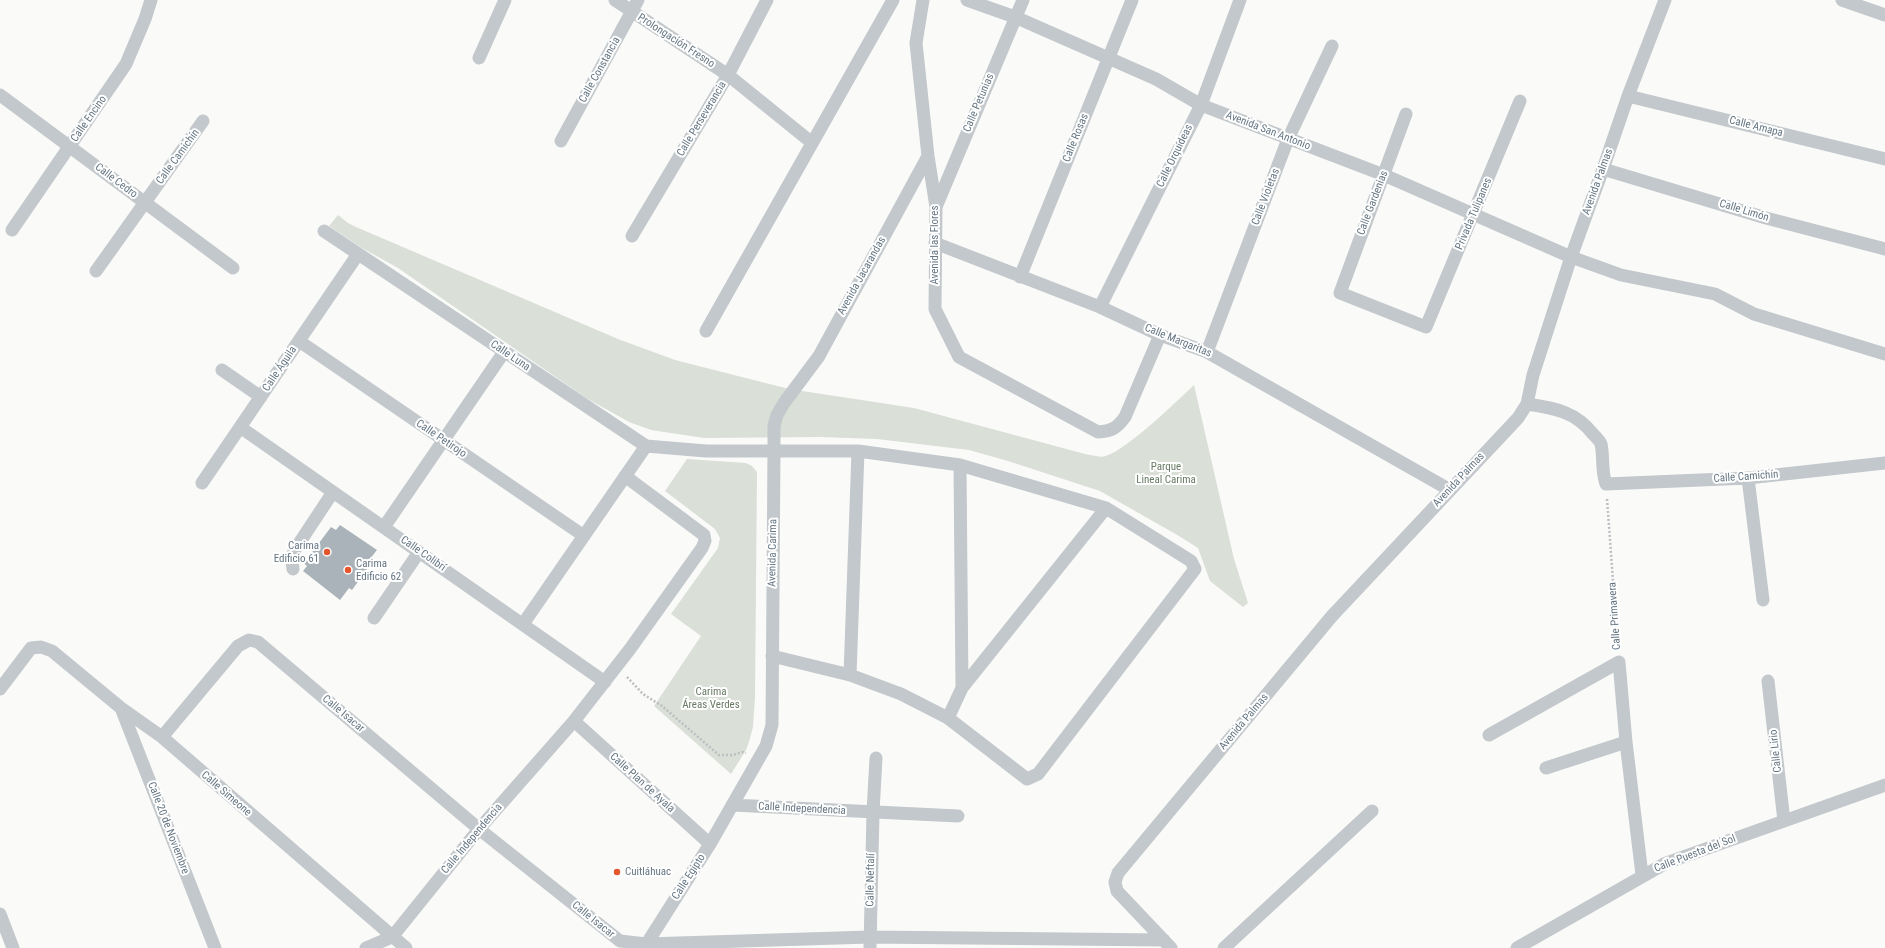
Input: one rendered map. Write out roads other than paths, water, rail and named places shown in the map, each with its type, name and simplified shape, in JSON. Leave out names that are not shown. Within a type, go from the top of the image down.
[{"type":"street","name":"Calle Encino","points":[[12,230],[126,64],[146,19],[152,0]]},
{"type":"street","points":[[479,58],[505,0]]},
{"type":"street","name":"Prolongación Fresno","points":[[614,0],[728,75],[811,142]]},
{"type":"street","name":"Calle Constancia","points":[[561,141],[638,0]]},
{"type":"street","name":"Calle Perseverancia","points":[[632,236],[728,75],[767,0]]},
{"type":"street","points":[[706,331],[811,142],[893,0]]},
{"type":"street","name":"Avenida las Flores","points":[[923,0],[916,43],[928,156],[936,207],[935,309],[959,357],[1098,432],[1118,427],[1125,417],[1160,335]]},
{"type":"street","name":"Avenida San Antonio","points":[[967,0],[1015,17],[1156,79],[1200,105],[1288,140],[1384,175],[1570,258],[1621,275],[1715,294],[1754,314],[1885,354]]},
{"type":"street","name":"Calle Petunias","points":[[936,207],[1023,0]]},
{"type":"street","name":"Calle Rosas","points":[[1020,277],[1132,0]]},
{"type":"street","name":"Calle Orquídeas","points":[[1100,307],[1200,105],[1240,0]]},
{"type":"street","name":"Avenida Palmas","points":[[1165,945],[1117,891],[1115,882],[1118,873],[1332,616],[1518,418],[1528,404],[1533,375],[1570,258],[1604,169],[1628,96],[1665,0]]},
{"type":"street","points":[[1842,0],[1885,15]]},
{"type":"street","name":"Calle Violetas","points":[[1207,352],[1288,140],[1332,46]]},
{"type":"street","name":"Calle Amapa","points":[[1628,96],[1885,159]]},
{"type":"street","name":"Calle Cedro","points":[[1,97],[233,268]]},
{"type":"street","name":"Privada Tulipanes","points":[[1426,327],[1474,215],[1520,101]]},
{"type":"street","name":"Calle Gardenias","points":[[1406,114],[1340,293],[1426,327]]},
{"type":"street","name":"Calle Camichín","points":[[96,271],[203,122]]},
{"type":"street","name":"Avenida Jacarandas","points":[[774,450],[774,426],[777,415],[791,393],[819,356],[928,156]]},
{"type":"street","name":"Calle Limón","points":[[1604,169],[1766,218],[1885,249]]},
{"type":"street","name":"Calle Luna","points":[[324,231],[646,446],[706,451],[858,451],[960,465],[1106,508],[1192,562],[1195,569],[1190,576],[1038,774],[1027,779],[948,718]]},
{"type":"street","name":"Calle Margaritas","points":[[935,243],[1100,307],[1160,335],[1207,352],[1450,490]]},
{"type":"street","name":"Calle Águila","points":[[202,483],[358,254]]},
{"type":"street","name":"Calle Petirojo","points":[[299,341],[584,536]]},
{"type":"street","points":[[384,527],[504,352]]},
{"type":"street","points":[[222,370],[261,397]]},
{"type":"street","name":"Calle Camichín","points":[[1528,404],[1544,406],[1571,414],[1587,426],[1600,443],[1606,484],[1748,478],[1885,463]]},
{"type":"street","name":"Calle Colibrí","points":[[240,427],[605,682]]},
{"type":"street","points":[[523,624],[646,446]]},
{"type":"street","name":"Avenida Carima","points":[[758,760],[766,746],[772,725],[774,450]]},
{"type":"street","points":[[850,675],[858,451]]},
{"type":"street","points":[[960,465],[962,688]]},
{"type":"street","name":"Calle Independencia","points":[[392,938],[479,829],[574,722],[616,668],[702,548],[705,541],[704,535],[625,476]]},
{"type":"street","points":[[1748,478],[1763,600]]},
{"type":"street","points":[[293,569],[292,560],[297,546],[333,492]]},
{"type":"street","points":[[772,656],[850,675],[901,694],[948,718],[962,688],[1106,508]]},
{"type":"street","points":[[374,618],[419,552]]},
{"type":"street","name":"Calle Isacar","points":[[162,738],[238,646],[248,640],[258,642],[479,829],[620,941],[645,946],[870,943],[1165,945]]},
{"type":"street","name":"Calle Simeone","points":[[0,689],[31,648],[42,647],[52,651],[121,708],[162,738],[392,938],[406,948]]},
{"type":"street","name":"Calle Primavera","points":[[1489,735],[1619,662],[1626,742],[1642,875]]},
{"type":"street","name":"Calle Lirio","points":[[1768,681],[1784,821]]},
{"type":"street","name":"Calle 20 de Noviembre","points":[[121,708],[215,948]]},
{"type":"street","name":"Calle Plan de Ayala","points":[[574,722],[710,844]]},
{"type":"street","points":[[1546,768],[1626,742]]},
{"type":"street","name":"Calle Neftalí","points":[[870,943],[873,812],[876,758]]},
{"type":"street","name":"Calle Egipto","points":[[645,946],[710,844],[758,760]]},
{"type":"street","name":"Calle Puesta del Sol","points":[[1517,948],[1642,875],[1666,863],[1885,784]]},
{"type":"street","name":"Calle Independencia","points":[[732,805],[958,816]]},
{"type":"street","points":[[1224,948],[1372,811]]},
{"type":"street","points":[[0,914],[13,948]]},
{"type":"street","points":[[366,948],[392,938]]},
{"type":"place","name":"Carima Edificio 61","points":[[327,552]]},
{"type":"place","name":"Carima Edificio 62","points":[[348,570]]},
{"type":"place","name":"Cuitláhuac","points":[[617,872]]},
{"type":"park label","name":"Parque Lineal Carima","points":[[1166,473]]},
{"type":"park label","name":"Carima Áreas Verdes","points":[[711,698]]}]
